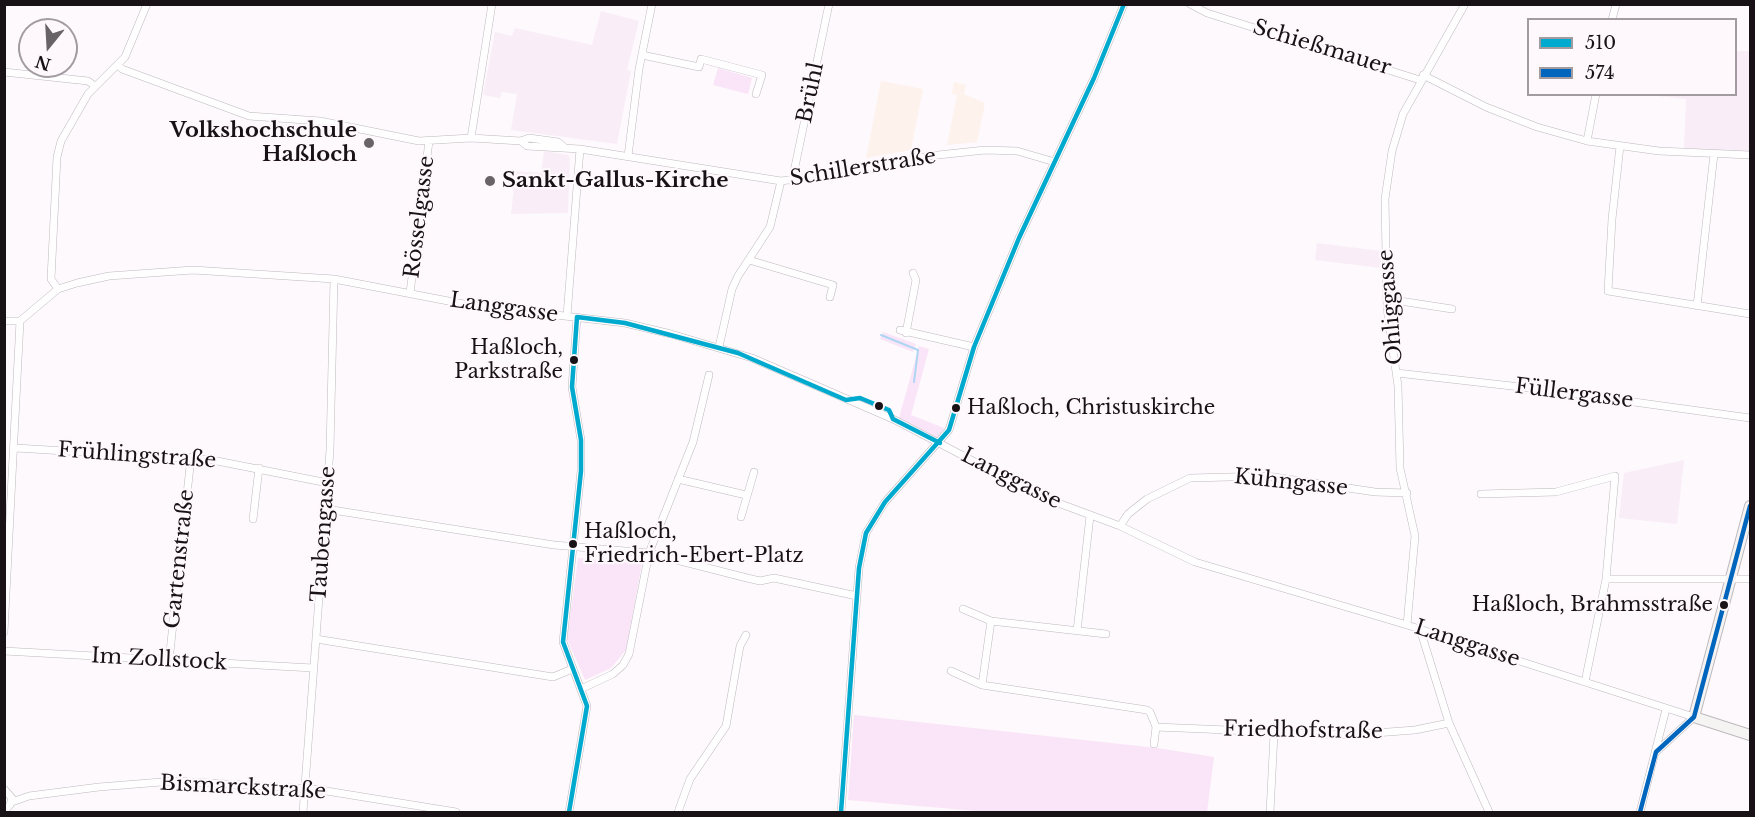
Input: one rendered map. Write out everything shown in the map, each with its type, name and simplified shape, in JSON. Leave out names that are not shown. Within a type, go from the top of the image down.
[{"type":"main road","points":[[1750,506],[1694,717],[1750,735]]},
{"type":"street","points":[[58,289],[51,279],[57,157],[65,132],[95,86],[118,65],[134,39],[147,4]]},
{"type":"street","points":[[471,138],[492,4]]},
{"type":"street","points":[[627,156],[652,4]]},
{"type":"street","name":"Brühl","points":[[792,181],[829,4]]},
{"type":"street","points":[[841,813],[862,547],[872,522],[885,502],[949,430],[974,347],[1019,238],[1124,4]]},
{"type":"street","name":"Schießmauer","points":[[1190,4],[1207,13],[1422,77],[1506,115],[1537,127],[1587,141],[1620,146],[1750,155]]},
{"type":"street","name":"Ohliggasse","points":[[1407,626],[1415,549],[1414,524],[1400,468],[1397,373],[1387,299],[1384,226],[1386,183],[1399,124],[1422,77],[1465,4]]},
{"type":"street","points":[[642,55],[699,67],[701,59],[762,75],[756,94]]},
{"type":"street","name":"Schillerstraße","points":[[118,65],[122,69],[249,116],[320,122],[429,141],[471,138],[521,141],[527,146],[580,149],[781,182],[929,156],[985,150],[1017,151],[1055,162]]},
{"type":"street","points":[[4,72],[88,81],[95,86]]},
{"type":"street","points":[[1587,141],[1596,96]]},
{"type":"street","name":"Rösselgasse","points":[[410,293],[429,141]]},
{"type":"street","points":[[1620,146],[1612,219],[1608,291],[1750,314]]},
{"type":"street","points":[[567,316],[580,149]]},
{"type":"street","points":[[1697,306],[1714,154]]},
{"type":"street","points":[[719,348],[732,289],[770,227],[781,182]]},
{"type":"street","points":[[749,260],[833,285],[830,297]]},
{"type":"street","name":"Langgasse","points":[[20,321],[58,289],[109,276],[193,270],[334,279],[469,305],[625,322],[752,358],[893,418],[1042,497],[1120,526],[1195,562],[1420,629],[1694,717]]},
{"type":"street","points":[[913,273],[916,280],[903,332],[974,347]]},
{"type":"street","name":"Taubengasse","points":[[303,813],[303,788],[327,509],[334,279]]},
{"type":"street","points":[[1387,299],[1452,309]]},
{"type":"street","points":[[569,813],[587,706],[583,688],[572,669],[563,642],[581,471],[581,440],[572,387],[577,317]]},
{"type":"street","points":[[4,321],[20,321],[16,448],[4,632]]},
{"type":"street","name":"Füllergasse","points":[[1397,373],[1547,390],[1750,418]]},
{"type":"street","points":[[583,688],[613,674],[623,665],[629,654],[649,554],[693,442],[709,375]]},
{"type":"street","name":"Frühlingstraße","points":[[16,448],[191,458],[259,468],[328,483]]},
{"type":"street","name":"Gartenstraße","points":[[169,661],[191,458]]},
{"type":"street","points":[[253,519],[259,468]]},
{"type":"street","points":[[741,517],[754,472]]},
{"type":"street","name":"Kühngasse","points":[[1120,526],[1128,514],[1147,499],[1190,478],[1267,476],[1375,492],[1407,493]]},
{"type":"street","points":[[1480,494],[1556,492],[1615,476],[1606,579],[1585,682]]},
{"type":"street","points":[[678,479],[746,495]]},
{"type":"street","points":[[327,509],[573,548],[649,554],[760,581],[774,578],[857,596]]},
{"type":"street","points":[[1077,631],[1090,516]]},
{"type":"street","points":[[1606,579],[1731,577],[1750,579]]},
{"type":"street","points":[[963,609],[991,621],[1106,634]]},
{"type":"street","points":[[982,685],[991,621]]},
{"type":"street","points":[[1420,629],[1449,723],[1489,813]]},
{"type":"street","points":[[678,813],[690,779],[726,726],[740,646],[746,635]]},
{"type":"street","points":[[316,639],[554,677],[572,669]]},
{"type":"street","name":"Im Zollstock","points":[[4,651],[313,669]]},
{"type":"street","points":[[951,671],[982,685],[1147,710],[1156,727],[1154,744]]},
{"type":"street","points":[[1640,813],[1666,709]]},
{"type":"street","points":[[1656,752],[1694,717]]},
{"type":"street","name":"Friedhofstraße","points":[[1156,727],[1266,731],[1274,734],[1367,734],[1449,723]]},
{"type":"street","points":[[1269,813],[1274,734]]},
{"type":"street","name":"Bismarckstraße","points":[[12,802],[29,796],[131,783],[174,781],[303,788],[456,813]]},
{"type":"street","points":[[4,811],[12,802],[7,792]]},
{"type":"street","name":"Bismarckstraße","points":[[7,792],[29,796]]},
{"type":"shaded area","points":[[601,11],[639,21],[627,70],[631,71],[617,144],[511,130],[517,94],[502,92],[500,98],[483,95],[495,32],[512,36],[515,28],[592,45]]},
{"type":"shaded area","points":[[1737,51],[1750,51],[1750,152],[1684,150],[1686,99],[1657,96],[1737,96]]},
{"type":"shaded area","points":[[718,68],[752,78],[748,94],[713,85]]},
{"type":"shaded area","points":[[881,81],[923,89],[911,150],[866,158]]},
{"type":"shaded area","points":[[954,82],[966,85],[964,94],[985,103],[977,142],[947,145],[957,95],[952,94]]},
{"type":"shaded area","points":[[544,151],[568,155],[570,158],[568,213],[511,214],[516,171],[541,173]]},
{"type":"shaded area","points":[[1317,243],[1381,251],[1381,268],[1315,260]]},
{"type":"shaded area","points":[[883,332],[916,344],[913,352],[880,339]]},
{"type":"shaded area","points":[[919,346],[929,349],[911,415],[944,428],[939,439],[899,418]]},
{"type":"shaded area","points":[[1684,460],[1677,524],[1619,518],[1624,473]]},
{"type":"shaded area","points":[[578,558],[642,563],[626,650],[611,668],[585,680],[567,639]]},
{"type":"shaded area","points":[[854,715],[1157,748],[1214,757],[1207,812],[988,812],[848,800]]},
{"type":"waterway","points":[[881,335],[918,350],[914,382]]},
{"type":"transit line","name":"510","points":[[841,812],[859,568],[866,533],[885,502],[949,430],[974,347],[1019,238],[1094,78],[1124,4]]},
{"type":"transit line","name":"510","points":[[569,812],[587,706],[563,642],[581,471],[581,440],[572,387],[577,317],[625,323],[738,353],[846,400],[860,398],[889,410],[893,419],[940,443]]},
{"type":"transit line","name":"574","points":[[1640,812],[1656,752],[1694,717],[1750,506]]},
{"type":"place","name":"Volkshochschule Haßloch","points":[[369,143]]},
{"type":"place","name":"Sankt-Gallus-Kirche","points":[[490,181]]},
{"type":"place","name":"Haßloch, Parkstraße","points":[[574,360]]},
{"type":"place","name":"Haßloch, Christuskirche","points":[[956,408]]},
{"type":"place","name":"Haßloch, Friedrich-Ebert-Platz","points":[[573,544]]},
{"type":"place","name":"Haßloch, Brahmsstraße","points":[[1724,605]]}]
